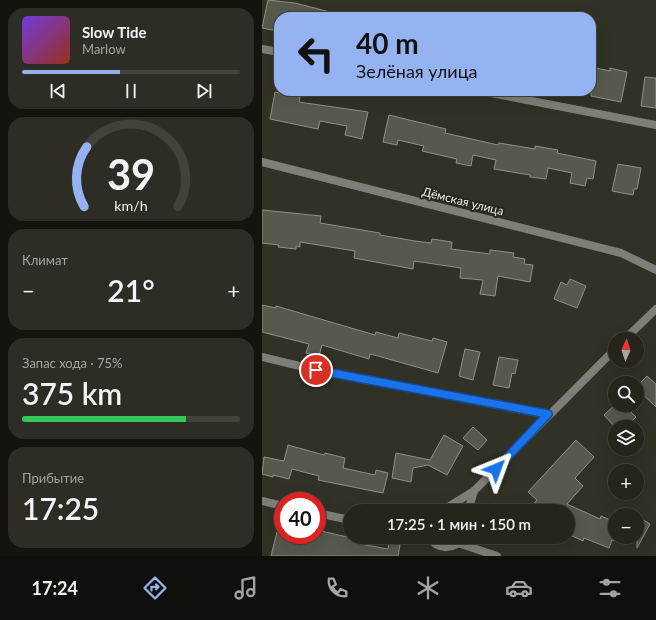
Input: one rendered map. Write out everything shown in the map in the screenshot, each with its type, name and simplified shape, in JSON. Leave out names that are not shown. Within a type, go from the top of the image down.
[{"type":"street","points":[[262,49],[274,51]]},
{"type":"street","points":[[506,96],[656,125]]},
{"type":"street","name":"Дёмская улица","points":[[262,162],[621,253],[656,270]]},
{"type":"street","points":[[632,332],[656,309]]},
{"type":"street","points":[[451,504],[474,491],[548,414],[608,356]]},
{"type":"street","points":[[262,357],[316,370],[548,414]]},
{"type":"street","points":[[470,504],[474,491]]},
{"type":"street","points":[[262,501],[274,504]]},
{"type":"street","points":[[326,515],[343,519]]},
{"type":"street","points":[[436,544],[444,547],[452,547],[456,544]]},
{"type":"street","points":[[470,544],[497,556]]},
{"type":"building","points":[[268,0],[295,3],[330,12],[274,12],[274,30],[262,28]]},
{"type":"building","points":[[596,68],[610,71],[610,68],[627,72],[621,102],[591,96],[596,96]]},
{"type":"building","points":[[645,77],[656,78],[656,108],[641,106]]},
{"type":"building","points":[[274,96],[295,96],[300,97],[299,102],[368,112],[362,139],[345,135],[347,126],[320,121],[318,129],[270,119]]},
{"type":"building","points":[[389,115],[446,129],[445,133],[498,145],[499,143],[535,149],[535,146],[558,150],[557,153],[596,161],[593,179],[587,178],[585,186],[570,183],[572,173],[548,168],[546,179],[530,177],[530,175],[494,169],[496,160],[473,155],[471,166],[456,163],[457,159],[422,151],[424,146],[398,140],[397,145],[383,142]]},
{"type":"building","points":[[618,164],[641,168],[637,189],[634,189],[633,195],[612,191]]},
{"type":"building","points":[[262,210],[321,216],[320,223],[380,233],[380,235],[415,241],[431,243],[432,239],[452,242],[451,249],[490,254],[490,250],[514,253],[513,257],[525,259],[524,264],[533,265],[530,282],[498,276],[495,296],[480,294],[483,280],[460,278],[461,268],[414,261],[413,269],[354,258],[355,251],[300,242],[300,247],[296,246],[296,249],[262,243]]},
{"type":"building","points":[[570,279],[586,286],[577,308],[554,299],[561,282],[567,285]]},
{"type":"building","points":[[262,305],[276,308],[276,306],[375,335],[376,332],[398,338],[399,333],[432,341],[433,338],[447,342],[438,373],[370,354],[369,359],[322,345],[319,356],[306,353],[309,344],[262,332]]},
{"type":"building","points":[[465,349],[480,352],[473,380],[459,376]]},
{"type":"building","points":[[499,357],[518,360],[515,374],[512,373],[509,388],[493,385]]},
{"type":"building","points":[[647,376],[656,384],[656,407],[644,396],[644,379]]},
{"type":"building","points":[[608,411],[631,412],[636,417],[633,420],[609,420],[604,415]]},
{"type":"building","points":[[473,427],[487,440],[478,450],[463,438]]},
{"type":"building","points":[[444,435],[463,446],[447,475],[428,465],[413,468],[411,482],[392,478],[396,453],[430,460]]},
{"type":"building","points":[[576,440],[594,457],[575,478],[583,486],[567,504],[534,504],[537,500],[528,492]]},
{"type":"building","points":[[288,445],[324,455],[325,453],[345,458],[343,468],[375,475],[376,470],[388,473],[383,493],[318,480],[319,476],[292,469],[289,479],[262,474],[264,457],[284,461]]},
{"type":"building","points":[[575,508],[600,519],[601,516],[608,519],[608,544],[610,544],[609,548],[584,538],[583,541],[575,537]]},
{"type":"building","points":[[644,520],[650,524],[644,535]]},
{"type":"building","points":[[326,532],[343,536],[343,544],[360,544],[388,549],[389,544],[400,545],[398,556],[271,556],[274,544],[326,544]]},
{"type":"route","points":[[316,370],[548,414],[496,469]]}]
